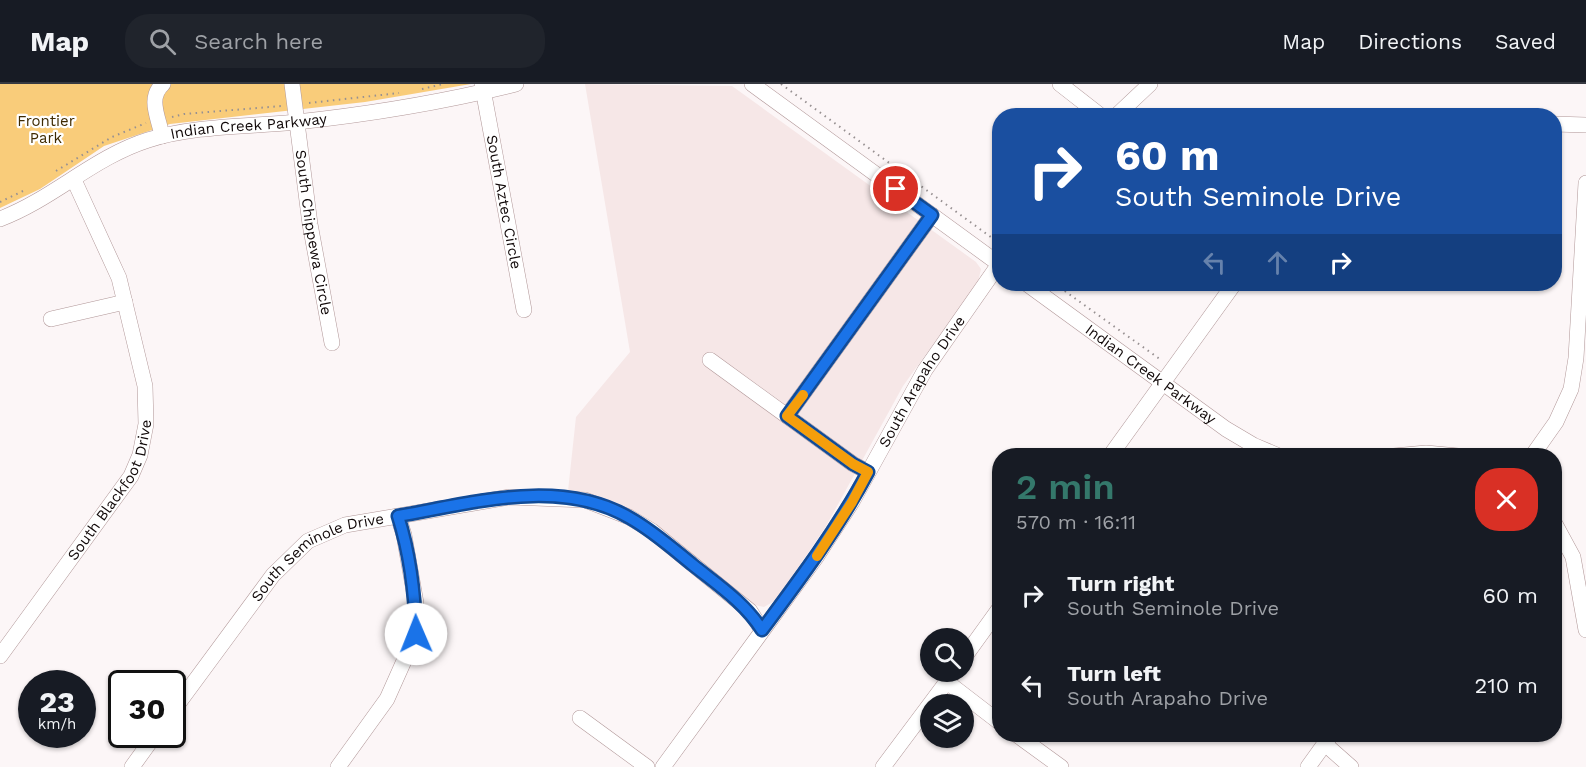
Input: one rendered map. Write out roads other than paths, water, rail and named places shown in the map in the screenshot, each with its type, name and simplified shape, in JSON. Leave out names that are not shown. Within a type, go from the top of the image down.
[{"type":"street","points":[[162,136],[154,104],[154,93],[163,84]]},
{"type":"street","name":"South Chippewa Circle","points":[[292,84],[295,122],[310,224],[332,343]]},
{"type":"street","name":"Indian Creek Parkway","points":[[0,219],[28,207],[119,152],[162,136],[238,125],[295,122],[413,107],[483,88],[516,84]]},
{"type":"street","points":[[752,84],[992,259]]},
{"type":"street","points":[[1060,84],[1091,108]]},
{"type":"street","points":[[1124,108],[1150,84]]},
{"type":"street","name":"South Aztec Circle","points":[[483,88],[524,310]]},
{"type":"street","points":[[1562,124],[1586,125]]},
{"type":"street","name":"South Blackfoot Drive","points":[[0,656],[124,487],[140,455],[146,424],[145,386],[119,278],[104,240],[74,180]]},
{"type":"street","points":[[1538,448],[1557,422],[1571,389],[1583,304],[1586,183]]},
{"type":"street","points":[[787,416],[932,215]]},
{"type":"street","name":"South Arapaho Drive","points":[[663,767],[817,556],[852,502],[925,369],[992,274]]},
{"type":"street","name":"Indian Creek Parkway","points":[[1037,291],[1226,429],[1259,448]]},
{"type":"street","points":[[1116,448],[1229,291]]},
{"type":"street","points":[[51,319],[125,302]]},
{"type":"street","points":[[710,360],[853,464],[868,472]]},
{"type":"street","name":"South Seminole Drive","points":[[186,693],[287,558],[308,542],[329,531],[362,521],[510,497],[544,496],[593,502],[628,517],[652,531],[750,611],[762,630]]},
{"type":"street","points":[[338,767],[387,699],[416,634],[416,603],[406,545],[398,516]]},
{"type":"street","points":[[1562,537],[1573,557],[1586,630]]},
{"type":"street","points":[[974,644],[992,619]]},
{"type":"street","points":[[884,767],[946,682]]},
{"type":"street","points":[[955,682],[992,716]]},
{"type":"street","points":[[580,718],[647,767]]},
{"type":"street","points":[[1027,742],[1061,767]]},
{"type":"street","points":[[1308,767],[1326,742]]},
{"type":"street","points":[[1330,742],[1351,767]]},
{"type":"street","points":[[132,767],[146,748]]},
{"type":"park label","name":"Frontier Park","points":[[46,130]]}]
